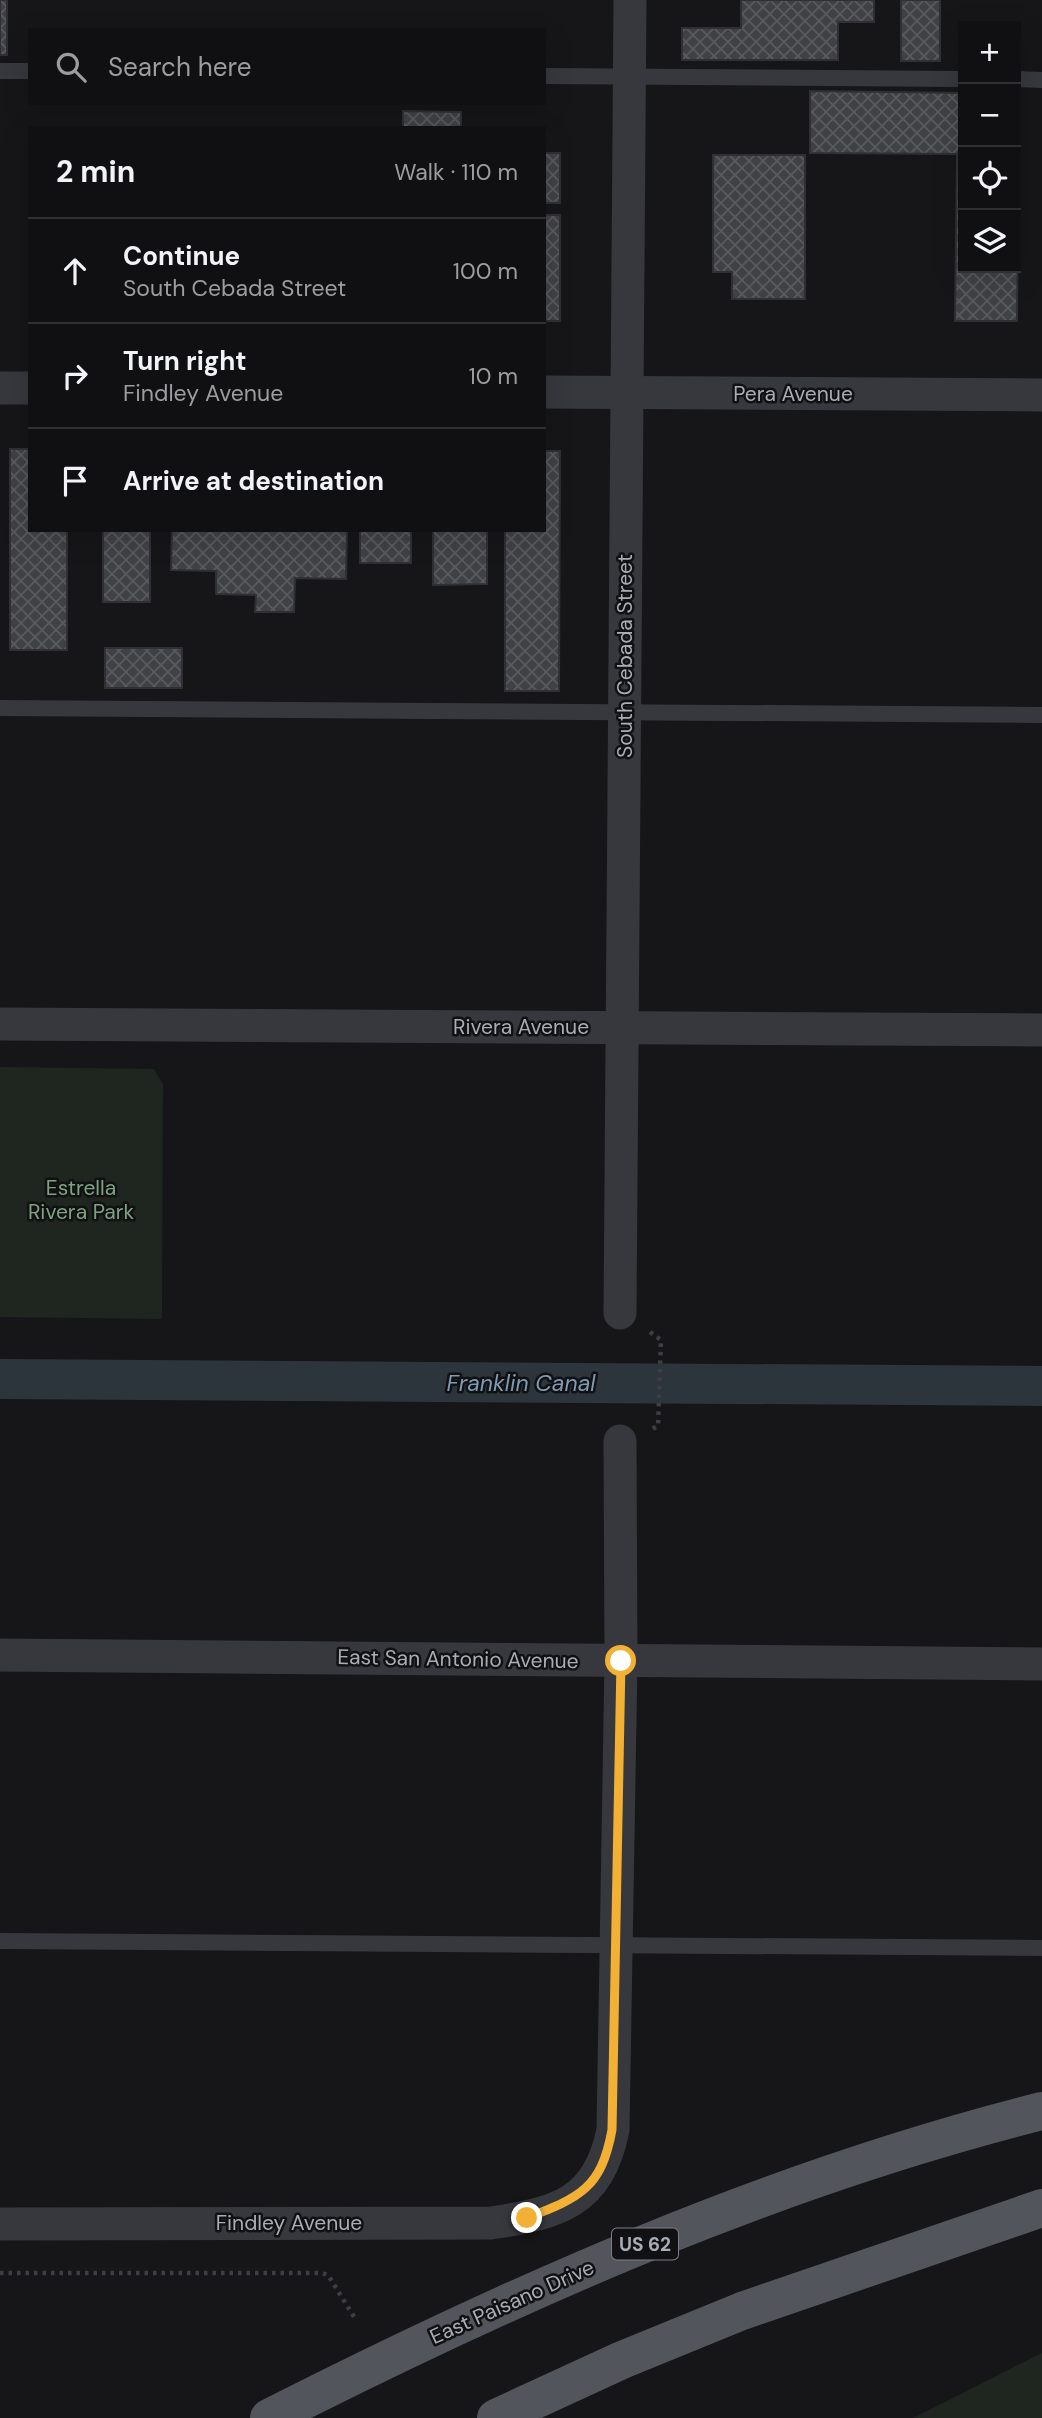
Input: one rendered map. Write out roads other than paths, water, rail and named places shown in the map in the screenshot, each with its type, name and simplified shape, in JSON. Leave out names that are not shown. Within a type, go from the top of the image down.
[{"type":"main road","name":"East Paisano Drive","points":[[269,2418],[400,2352],[593,2265],[777,2192],[962,2131],[1042,2111]]},
{"type":"main road","points":[[496,2418],[622,2360],[742,2311],[1042,2208]]},
{"type":"street","name":"South Cebada Street","points":[[620,1313],[630,0]]},
{"type":"street","points":[[0,388],[28,388]]},
{"type":"street","name":"Pera Avenue","points":[[546,392],[1042,395]]},
{"type":"street","name":"Rivera Avenue","points":[[0,1024],[1042,1030]]},
{"type":"street","points":[[616,1945],[621,1661],[620,1441]]},
{"type":"street","name":"East San Antonio Avenue","points":[[0,1655],[1042,1664]]},
{"type":"street","name":"Findley Avenue","points":[[0,2224],[491,2223],[527,2218],[574,2199],[595,2181],[607,2160],[612,2130],[616,1945]]},
{"type":"lane","points":[[0,71],[28,71]]},
{"type":"lane","points":[[546,76],[958,79]]},
{"type":"lane","points":[[1021,79],[1042,80]]},
{"type":"lane","points":[[0,708],[1042,715]]},
{"type":"lane","points":[[0,1941],[1042,1948]]},
{"type":"waterway","name":"Franklin Canal","points":[[0,1379],[1042,1386]]},
{"type":"park label","name":"Estrella Rivera Park","points":[[81,1200]]}]
